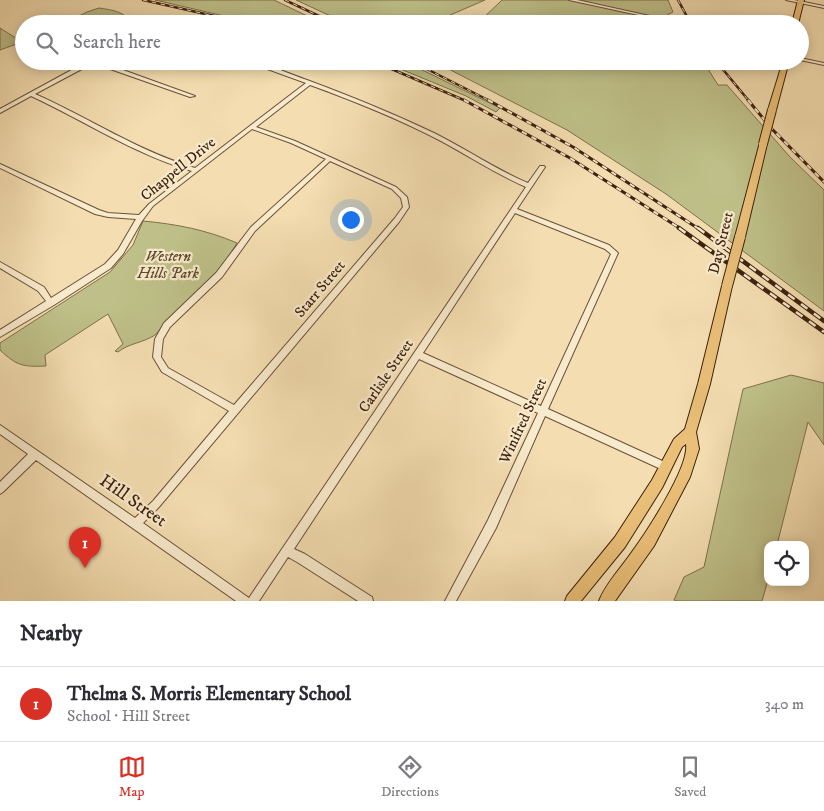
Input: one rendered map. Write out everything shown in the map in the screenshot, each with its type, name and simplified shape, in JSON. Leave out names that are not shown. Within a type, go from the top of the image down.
[{"type":"main road","points":[[797,15],[800,1]]},
{"type":"main road","name":"Day Street","points":[[606,601],[649,541],[674,498],[693,450],[690,432],[704,384],[727,286],[783,70]]},
{"type":"main road","name":"Day Street","points":[[572,601],[620,542],[666,468],[678,442],[690,432]]},
{"type":"street","points":[[572,0],[642,15]]},
{"type":"street","points":[[788,0],[824,7]]},
{"type":"street","points":[[809,61],[824,64]]},
{"type":"street","points":[[0,111],[75,70]]},
{"type":"street","points":[[118,70],[192,96]]},
{"type":"street","points":[[272,70],[408,123],[529,186]]},
{"type":"street","name":"Chappell Drive","points":[[0,334],[99,273],[115,260],[124,248],[139,217],[151,206],[309,83]]},
{"type":"street","points":[[31,94],[56,104],[118,140],[196,170]]},
{"type":"street","name":"Starr Street","points":[[135,524],[156,504],[406,207],[405,199],[398,190],[293,142],[251,127]]},
{"type":"street","points":[[235,410],[165,370],[157,357],[159,339],[168,325],[219,275],[253,229],[329,159]]},
{"type":"street","points":[[0,166],[98,212],[108,215],[139,217]]},
{"type":"street","name":"Carlisle Street","points":[[253,601],[542,167]]},
{"type":"street","points":[[0,175],[7,170]]},
{"type":"street","name":"Winifred Street","points":[[450,601],[492,524],[615,255],[614,251],[513,210]]},
{"type":"street","points":[[0,265],[41,289],[51,303]]},
{"type":"street","points":[[417,354],[666,468]]},
{"type":"street","name":"Hill Street","points":[[0,429],[246,601]]},
{"type":"street","points":[[0,489],[36,454]]},
{"type":"street","points":[[286,551],[301,558],[368,601]]},
{"type":"green space","points":[[155,0],[274,0],[305,15],[220,15]]},
{"type":"green space","points":[[296,0],[485,0],[450,15],[328,15]]},
{"type":"green space","points":[[502,0],[668,0],[673,12],[667,15],[486,15]]},
{"type":"green space","points":[[99,8],[124,15],[81,15]]},
{"type":"green space","points":[[0,28],[15,38],[15,45],[0,50]]},
{"type":"green space","points":[[403,70],[422,70],[500,108],[496,112],[466,96]]},
{"type":"green space","points":[[451,70],[709,70],[718,85],[727,85],[790,157],[824,190],[824,311],[666,194],[567,130]]},
{"type":"green space","name":"Western Hills Park","points":[[143,221],[191,228],[237,243],[220,268],[150,338],[118,352],[115,351],[123,344],[108,314],[45,355],[46,366],[21,364],[0,350],[0,343],[110,272],[133,245]]},
{"type":"green space","points":[[791,375],[824,383],[824,445],[808,422],[778,541],[764,541],[764,586],[766,586],[762,601],[676,601],[674,600],[684,577],[704,567],[743,389]]},
{"type":"railway","points":[[143,0],[210,15]]},
{"type":"railway","points":[[285,0],[317,15]]},
{"type":"railway","points":[[678,0],[686,15]]},
{"type":"railway","points":[[394,70],[465,101]]},
{"type":"railway","points":[[429,70],[490,101]]},
{"type":"railway","points":[[723,70],[749,101]]},
{"type":"railway","points":[[488,100],[573,147],[699,229]]},
{"type":"railway","points":[[748,100],[771,128],[824,182]]},
{"type":"railway","points":[[465,101],[570,158],[681,229]]},
{"type":"railway","points":[[679,228],[824,332]]},
{"type":"railway","points":[[698,228],[824,321]]},
{"type":"place","name":"Thelma S. Morris Elementary School","points":[[85,568]]}]
